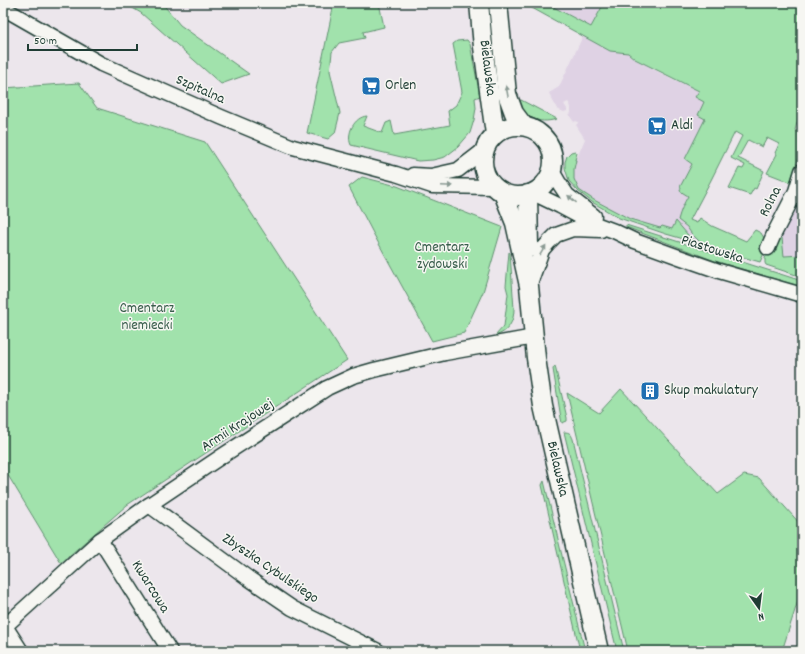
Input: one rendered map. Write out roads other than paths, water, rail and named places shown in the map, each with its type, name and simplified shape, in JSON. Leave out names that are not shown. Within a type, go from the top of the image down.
[{"type":"main road","name":"Bielawska","points":[[479,3],[483,47],[495,134]]},
{"type":"main road","name":"Bielawska","points":[[498,3],[507,94],[514,113],[523,125]]},
{"type":"main road","points":[[513,125],[523,125],[533,128],[548,141],[552,150],[554,161],[548,180],[541,188],[523,196],[513,196],[499,190],[488,180],[482,161],[484,150],[488,141],[495,134],[503,128],[513,125]]},
{"type":"main road","name":"Bielawska","points":[[499,190],[515,223],[529,286]]},
{"type":"main road","name":"Bielawska","points":[[530,194],[529,286],[536,358],[543,406],[599,651]]},
{"type":"street","name":"Szpitalna","points":[[3,8],[101,64],[220,117],[293,147],[396,174],[432,186],[499,190]]},
{"type":"street","name":"Szpitalna","points":[[396,174],[431,176],[458,170],[484,150]]},
{"type":"street","name":"Piastowska","points":[[552,170],[558,183],[567,195],[614,231]]},
{"type":"street","name":"Rolna","points":[[768,248],[774,234],[799,192],[802,171]]},
{"type":"street","name":"Piastowska","points":[[530,194],[560,206],[590,222],[679,257],[749,280],[802,295]]},
{"type":"street","points":[[529,286],[542,250],[556,235],[573,229],[614,231]]},
{"type":"street","name":"Armii Krajowej","points":[[4,627],[100,540],[222,456],[327,388],[353,376],[445,353],[534,337]]},
{"type":"street","name":"Zbyszka Cybulskiego","points":[[149,505],[248,578],[292,608],[378,651]]},
{"type":"street","name":"Kwarcowa","points":[[100,540],[170,651]]},
{"type":"street","points":[[4,627],[21,651]]},
{"type":"place","name":"Orlen","points":[[371,86]]},
{"type":"place","name":"Aldi","points":[[657,126]]},
{"type":"place","name":"Skup makulatury","points":[[650,391]]},
{"type":"park label","name":"Cmentarz żydowski","points":[[442,256]]},
{"type":"park label","name":"Cmentarz niemiecki","points":[[147,318]]}]
